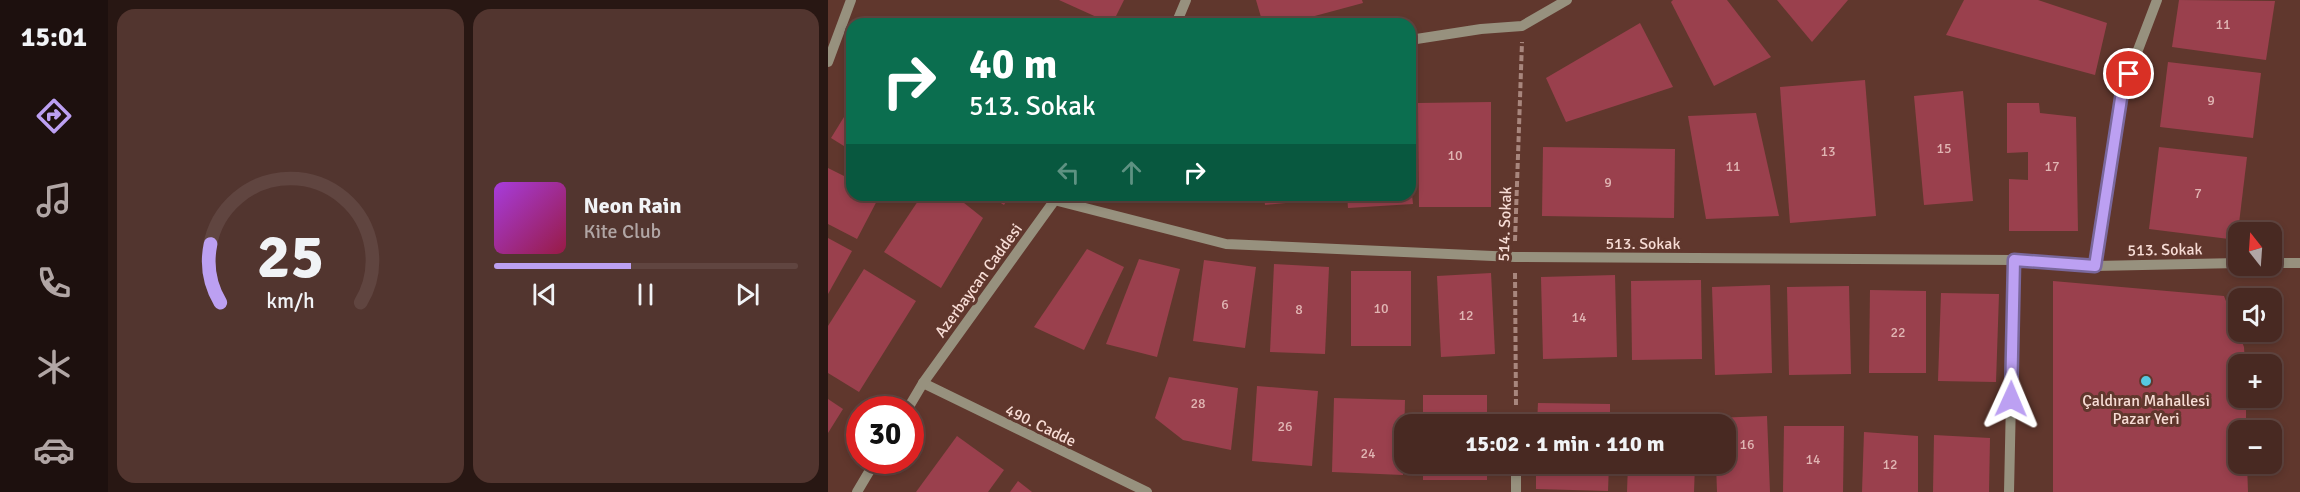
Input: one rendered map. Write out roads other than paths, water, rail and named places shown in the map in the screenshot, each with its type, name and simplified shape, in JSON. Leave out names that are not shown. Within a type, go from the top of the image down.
[{"type":"street","points":[[828,62],[851,0]]},
{"type":"street","points":[[1178,18],[1186,0]]},
{"type":"street","points":[[1416,39],[1522,26],[1567,0]]},
{"type":"street","points":[[2095,266],[2122,92],[2157,0]]},
{"type":"street","name":"Azerbaycan Caddesi","points":[[915,396],[1054,201]]},
{"type":"street","name":"513. Sokak","points":[[1067,201],[1226,244],[1515,257],[2014,260],[2095,266],[2228,263]]},
{"type":"street","points":[[2009,492],[2014,260]]},
{"type":"street","points":[[2282,263],[2300,262]]},
{"type":"street","name":"490. Cadde","points":[[923,383],[1147,492]]},
{"type":"street","points":[[857,492],[868,474]]},
{"type":"street","points":[[1516,474],[1516,492]]},
{"type":"place","name":"Çaldıran Mahallesi Pazar Yeri","points":[[2146,381]]}]
